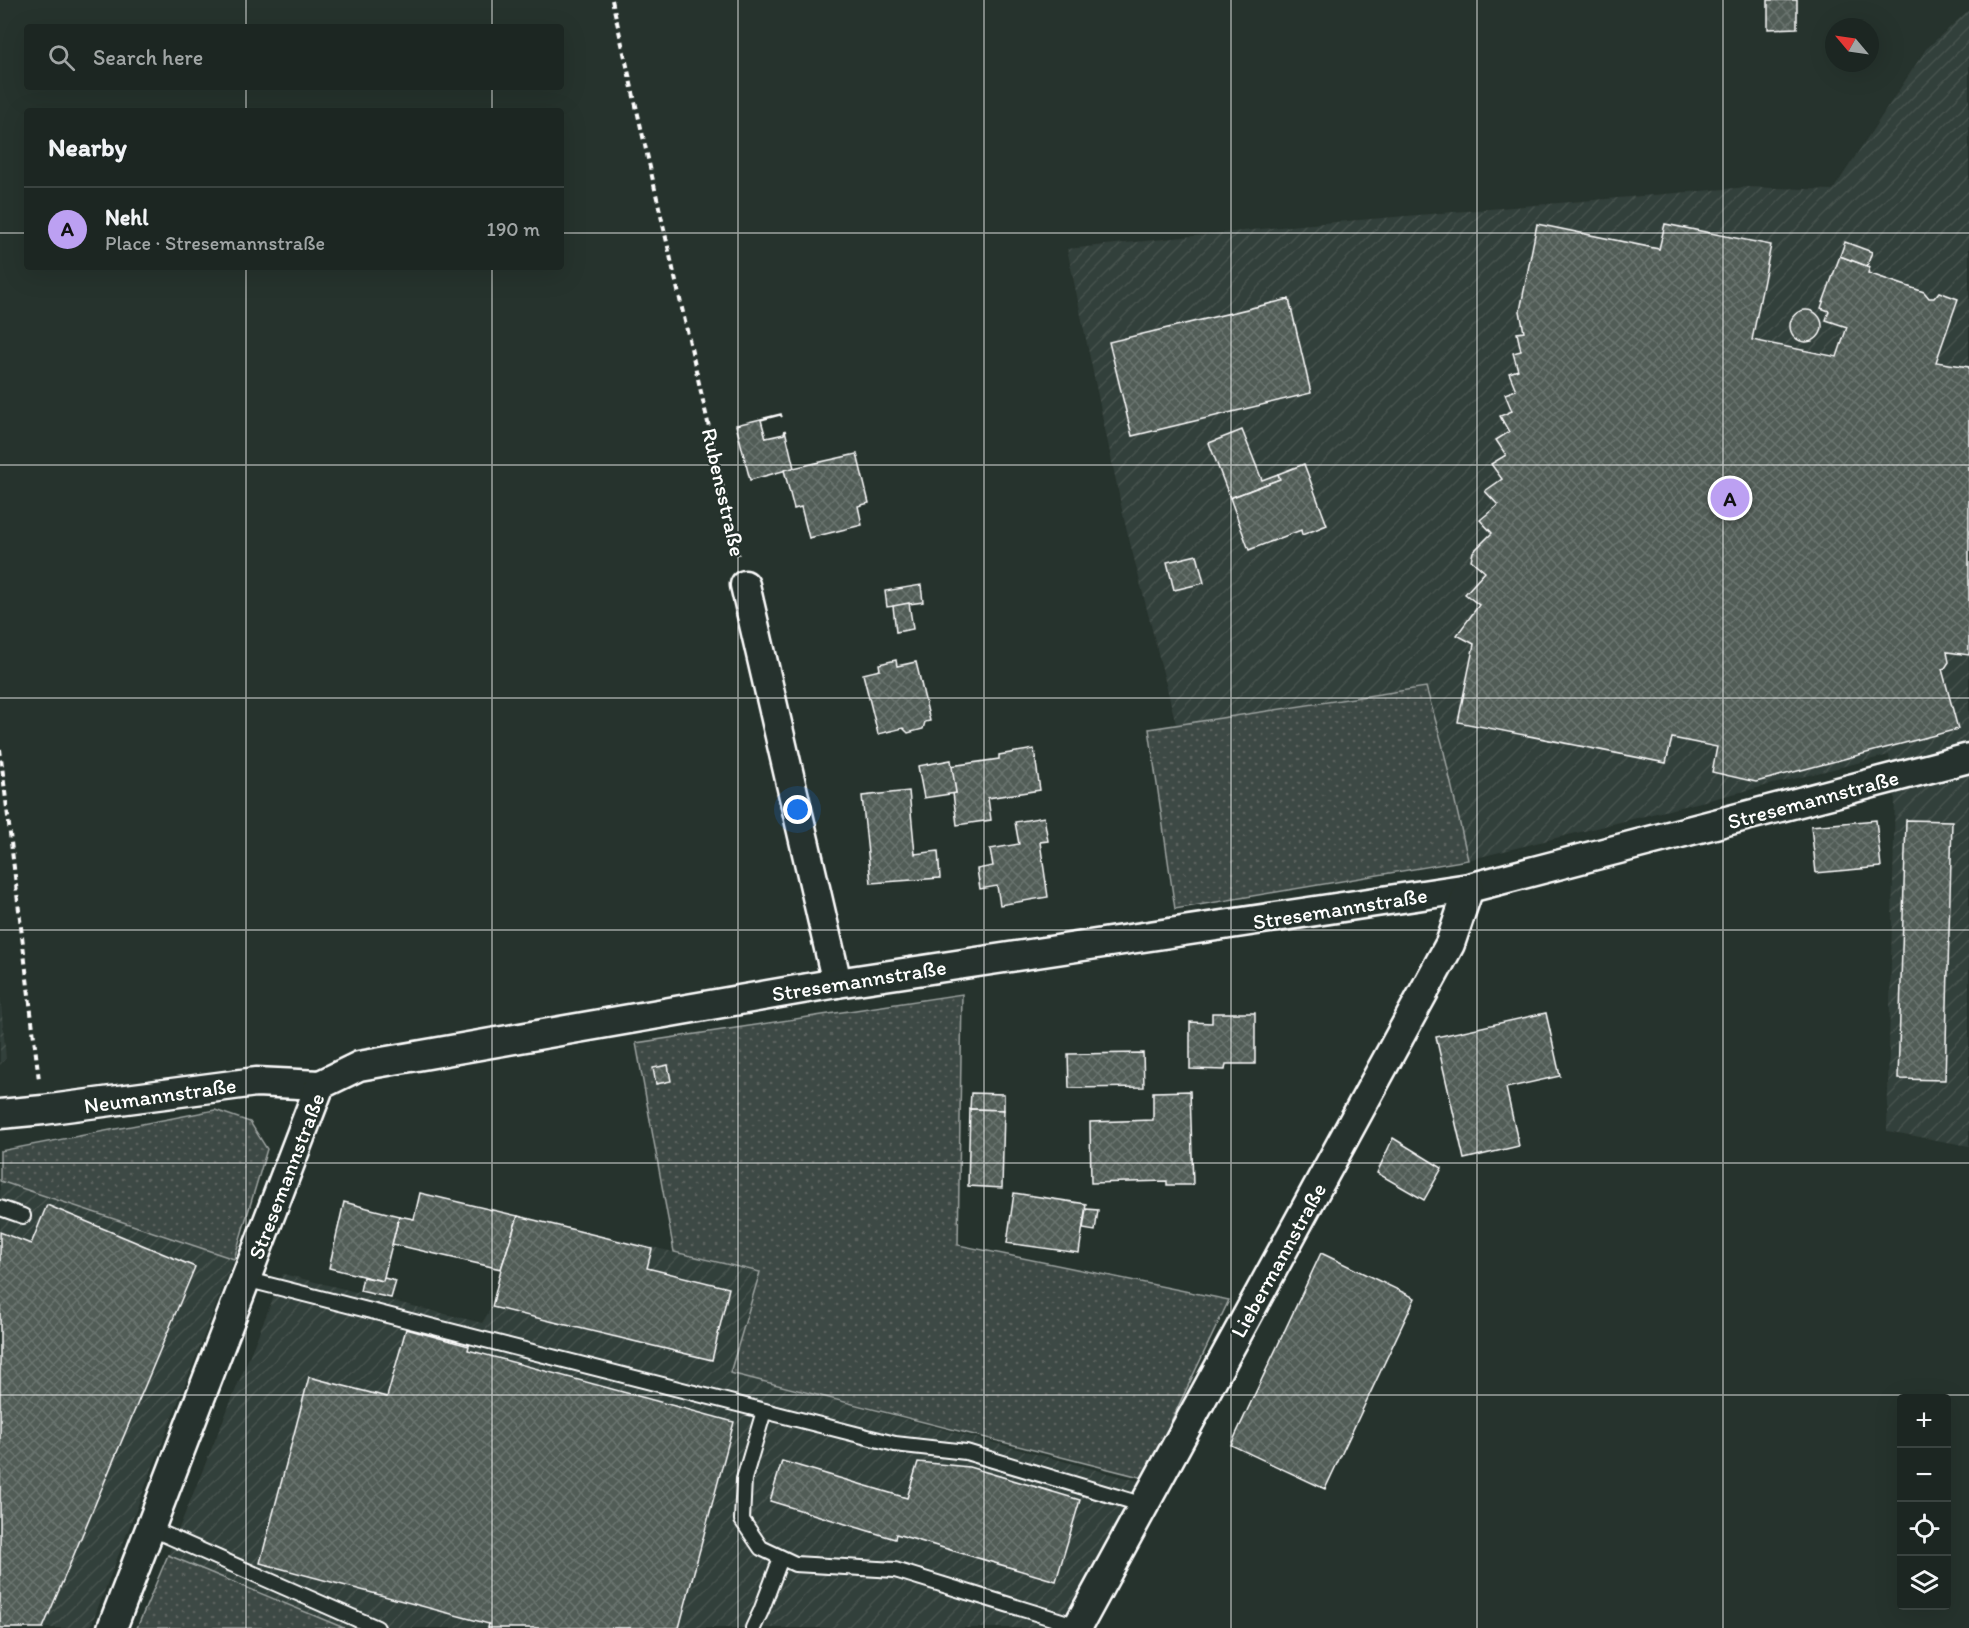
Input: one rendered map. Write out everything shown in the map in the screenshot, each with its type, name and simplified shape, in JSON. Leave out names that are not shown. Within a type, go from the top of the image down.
[{"type":"street","name":"Rubensstraße","points":[[745,585],[837,983]]},
{"type":"street","name":"Stresemannstraße","points":[[112,1628],[320,1085],[359,1066],[837,983],[1469,888],[1969,758]]},
{"type":"street","name":"Liebermannstraße","points":[[1078,1627],[1450,944],[1469,888]]},
{"type":"street","name":"Neumannstraße","points":[[0,1114],[256,1082],[320,1085]]},
{"type":"lane","points":[[0,1208],[23,1216]]},
{"type":"lane","points":[[245,1279],[895,1444],[966,1452],[1144,1505]]},
{"type":"lane","points":[[764,1411],[744,1479],[741,1520],[761,1548],[795,1564],[895,1570],[1078,1627]]},
{"type":"lane","points":[[150,1528],[377,1628]]},
{"type":"lane","points":[[753,1628],[781,1558]]},
{"type":"path","name":"Rubensstraße","points":[[612,0],[745,585]]},
{"type":"path","points":[[0,749],[43,1110]]},
{"type":"shaded area","points":[[1969,10],[1969,1146],[1887,1131],[1895,796],[1889,755],[1468,860],[1442,743],[1426,687],[1176,724],[1124,519],[1067,249],[1300,225],[1748,187],[1833,190],[1926,49]]},
{"type":"shaded area","points":[[1426,687],[1442,743],[1468,860],[1175,909],[1149,729]]},
{"type":"shaded area","points":[[0,993],[6,1058],[0,1065]]},
{"type":"shaded area","points":[[962,994],[958,1245],[1229,1300],[1144,1478],[730,1373],[760,1272],[674,1252],[636,1043]]},
{"type":"shaded area","points":[[215,1110],[250,1122],[267,1149],[234,1259],[0,1181],[0,1151]]},
{"type":"shaded area","points":[[0,1181],[234,1259],[90,1628],[0,1628]]},
{"type":"shaded area","points":[[518,1216],[760,1272],[731,1373],[1142,1482],[1059,1628],[344,1628],[168,1555],[283,1274],[482,1323],[492,1307]]},
{"type":"shaded area","points":[[168,1555],[344,1628],[137,1628]]},
{"type":"building","points":[[1768,0],[1797,0],[1797,28],[1768,29]]},
{"type":"building","points":[[1537,224],[1659,249],[1665,224],[1771,245],[1752,340],[1837,357],[1847,327],[1826,320],[1829,311],[1821,308],[1840,256],[1870,267],[1868,273],[1924,292],[1929,298],[1934,298],[1939,292],[1958,299],[1936,362],[1969,367],[1969,655],[1947,652],[1949,662],[1942,669],[1958,729],[1756,782],[1712,772],[1717,747],[1672,738],[1666,763],[1458,722],[1474,644],[1457,635],[1479,605],[1465,594],[1485,572],[1471,560],[1473,552],[1492,533],[1480,520],[1498,505],[1485,491],[1502,479],[1491,464],[1506,455],[1496,440],[1509,432],[1500,416],[1512,411],[1505,394],[1516,390],[1509,373],[1518,370],[1513,353],[1521,351],[1517,333],[1524,332],[1520,311]]},
{"type":"building","points":[[1845,242],[1872,252],[1867,266],[1840,256]]},
{"type":"building","points":[[1289,299],[1311,393],[1132,436],[1109,342]]},
{"type":"building","points":[[1806,310],[1818,314],[1822,326],[1818,338],[1806,342],[1794,338],[1790,326],[1794,314]]},
{"type":"building","points":[[781,414],[782,417],[780,415],[761,420],[766,438],[784,434],[785,430],[794,468],[750,480],[736,425]]},
{"type":"building","points":[[1242,430],[1262,480],[1278,474],[1280,479],[1230,498],[1209,443]]},
{"type":"building","points":[[857,454],[869,503],[858,506],[862,525],[809,538],[801,507],[794,509],[784,470]]},
{"type":"building","points":[[1304,464],[1327,525],[1302,535],[1301,530],[1249,550],[1230,498],[1280,479],[1278,474]]},
{"type":"building","points":[[1197,555],[1204,583],[1174,590],[1167,562]]},
{"type":"building","points":[[921,585],[923,602],[887,607],[885,591]]},
{"type":"building","points":[[909,603],[913,629],[896,632],[893,606]]},
{"type":"building","points":[[896,660],[897,666],[916,662],[930,721],[925,722],[923,729],[908,733],[903,728],[878,734],[863,674],[880,670],[879,664]]},
{"type":"building","points":[[1034,749],[1040,790],[988,798],[991,820],[957,825],[953,793],[956,793],[951,766],[999,759],[999,755]]},
{"type":"building","points":[[951,760],[956,793],[924,798],[918,766]]},
{"type":"building","points":[[909,791],[915,854],[938,851],[940,878],[871,883],[862,796]]},
{"type":"building","points":[[1044,817],[1048,841],[1040,842],[1048,897],[1000,905],[997,886],[980,889],[977,869],[993,866],[990,849],[1019,844],[1015,822]]},
{"type":"building","points":[[1876,820],[1881,867],[1816,873],[1811,826]]},
{"type":"building","points":[[1906,820],[1952,821],[1945,1080],[1898,1079]]},
{"type":"building","points":[[1212,1013],[1255,1013],[1255,1064],[1226,1064],[1225,1070],[1190,1069],[1190,1022],[1212,1023]]},
{"type":"building","points":[[1546,1013],[1560,1076],[1506,1088],[1519,1146],[1464,1159],[1436,1037]]},
{"type":"building","points":[[1143,1053],[1144,1087],[1069,1088],[1068,1054]]},
{"type":"building","points":[[668,1065],[671,1081],[656,1084],[653,1068]]},
{"type":"building","points":[[1190,1091],[1193,1185],[1167,1185],[1167,1181],[1091,1183],[1090,1122],[1153,1120],[1153,1092]]},
{"type":"building","points":[[971,1093],[1004,1094],[1004,1110],[970,1109]]},
{"type":"building","points":[[970,1109],[1004,1110],[1002,1188],[968,1186]]},
{"type":"building","points":[[1393,1138],[1442,1168],[1424,1200],[1377,1173]]},
{"type":"building","points":[[420,1193],[518,1216],[501,1269],[392,1244],[399,1216],[414,1219]]},
{"type":"building","points":[[1014,1193],[1086,1204],[1079,1253],[1007,1243]]},
{"type":"building","points":[[344,1202],[399,1216],[383,1281],[329,1268]]},
{"type":"building","points":[[47,1205],[195,1267],[43,1628],[0,1628],[0,1232],[31,1244]]},
{"type":"building","points":[[1086,1209],[1098,1210],[1095,1231],[1083,1229]]},
{"type":"building","points":[[518,1216],[652,1249],[647,1268],[729,1288],[712,1360],[492,1307]]},
{"type":"building","points":[[1321,1253],[1415,1298],[1325,1489],[1231,1445]]},
{"type":"building","points":[[363,1277],[396,1281],[391,1298],[360,1291]]},
{"type":"building","points":[[406,1329],[469,1346],[468,1350],[734,1422],[679,1628],[488,1628],[489,1624],[260,1563],[309,1377],[387,1397]]},
{"type":"building","points":[[782,1461],[907,1498],[918,1462],[969,1467],[1080,1500],[1056,1581],[896,1534],[895,1539],[770,1501]]},
{"type":"place","name":"Nehl","points":[[1730,498]]}]
